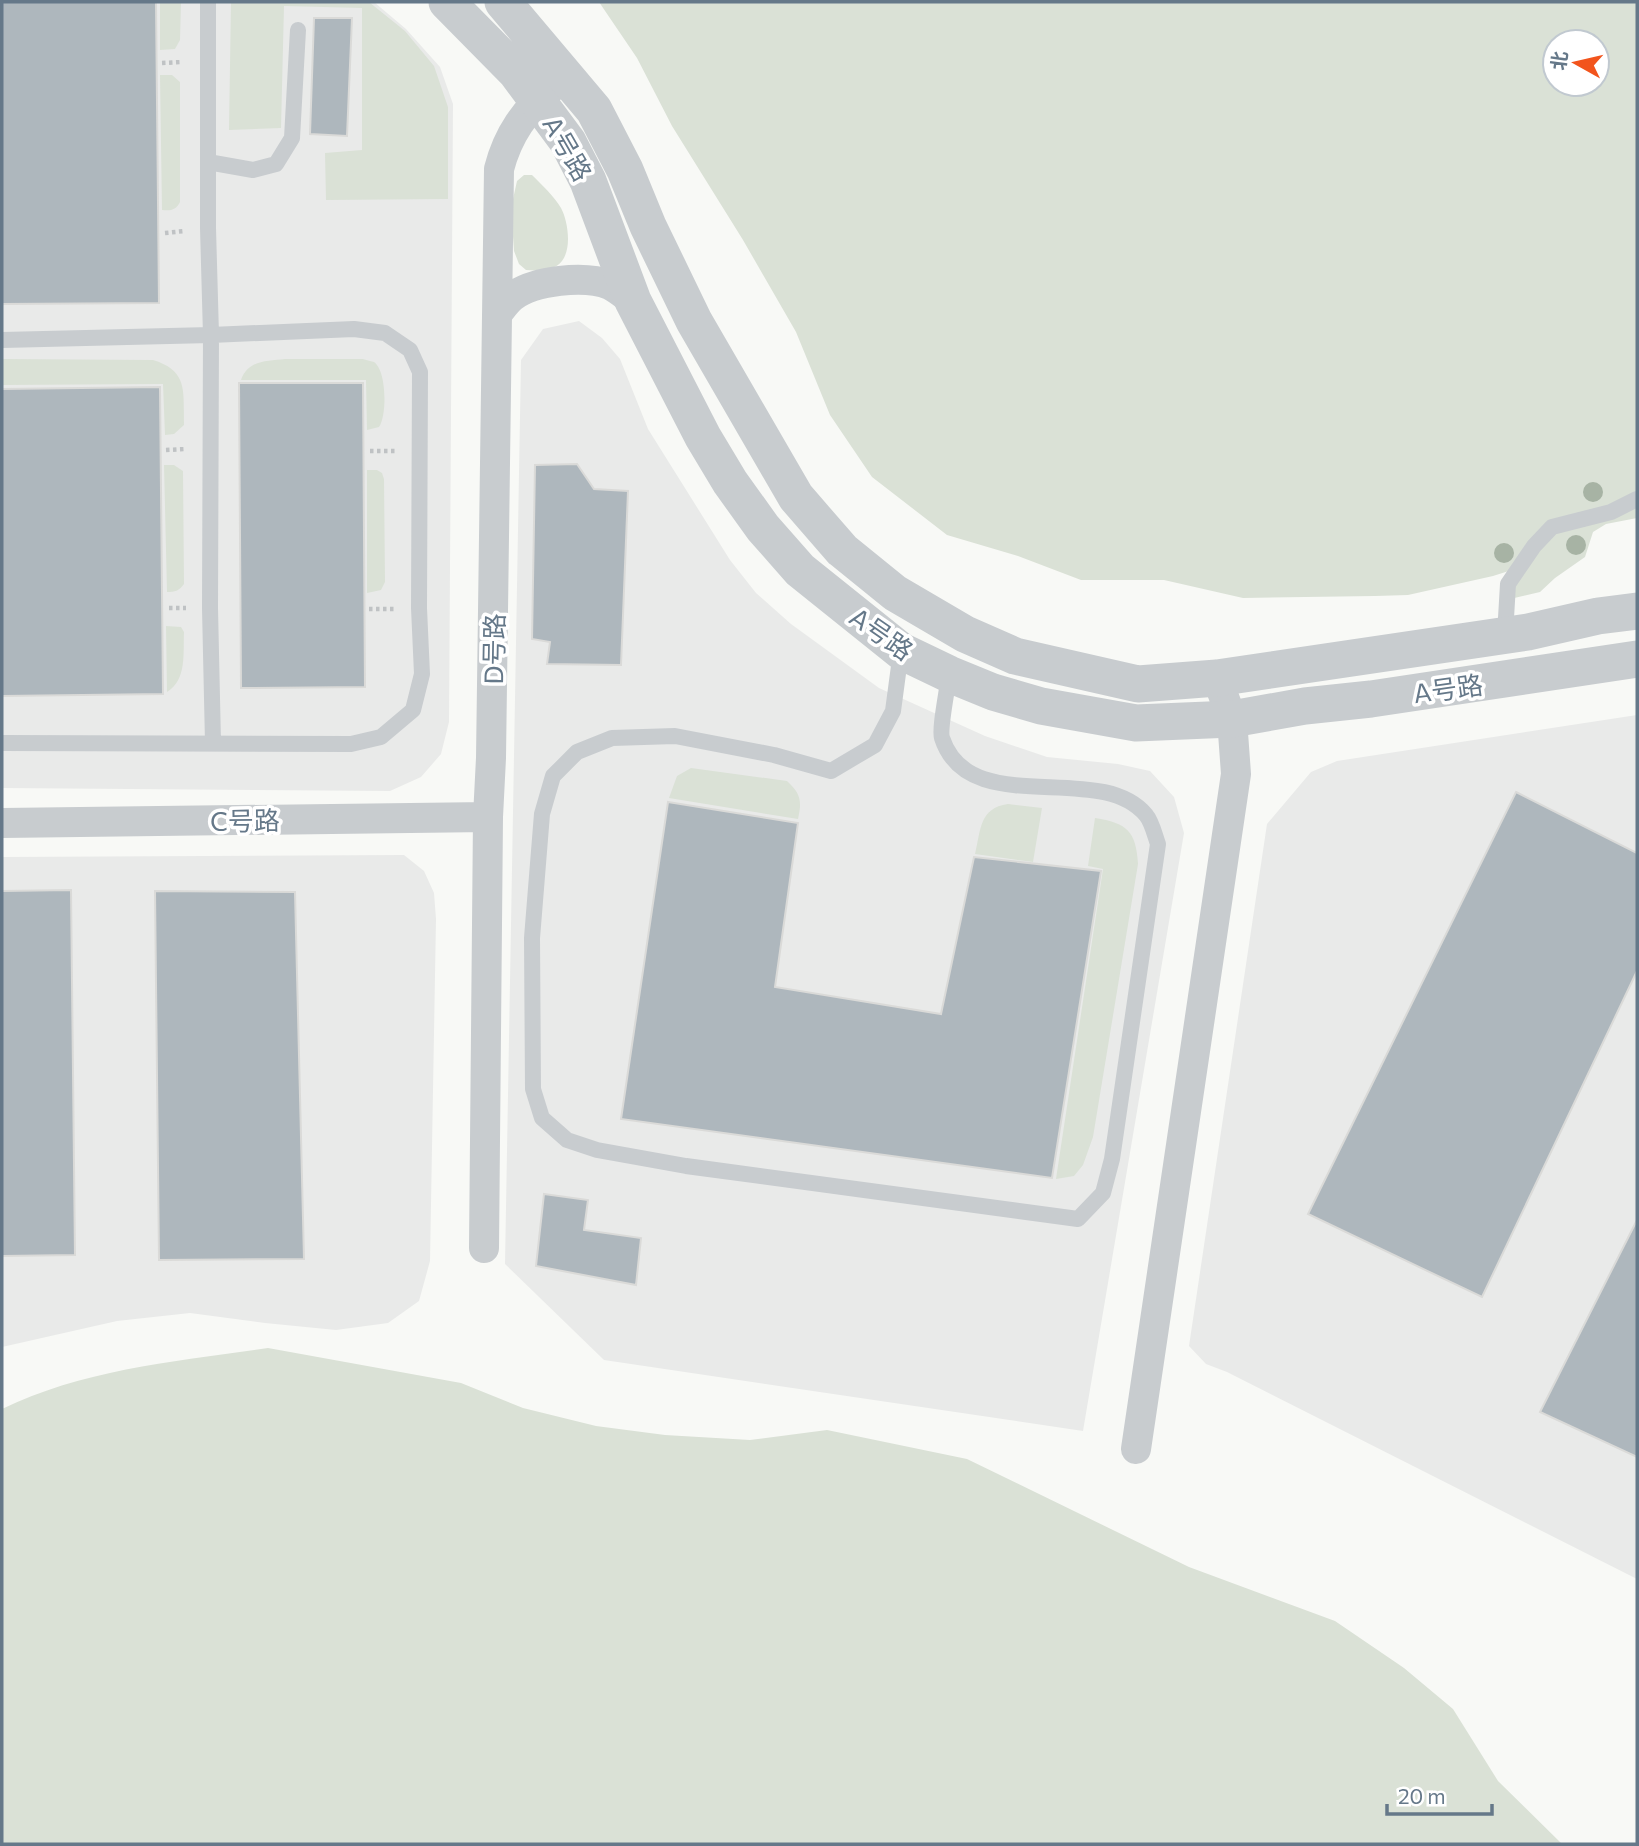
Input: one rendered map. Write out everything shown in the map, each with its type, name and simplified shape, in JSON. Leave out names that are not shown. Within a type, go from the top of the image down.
[{"type":"street","name":"A号路","points":[[447,2],[516,72],[568,142],[588,181],[633,301],[703,437],[730,482],[763,528],[800,570],[901,651],[993,692],[1041,706],[1136,723],[1233,719],[1305,706],[1371,699],[1637,659]]},
{"type":"street","name":"A号路","points":[[503,2],[594,110],[625,170],[648,226],[694,321],[796,497],[842,550],[895,593],[965,634],[1015,656],[1138,684],[1217,678],[1528,632],[1598,616],[1637,611]]},
{"type":"street","name":"D号路","points":[[484,1248],[499,169],[505,145],[513,131],[538,99],[565,75]]},
{"type":"street","points":[[498,313],[511,297],[524,290],[567,280],[610,285],[633,301]]},
{"type":"street","points":[[1136,1449],[1236,774],[1233,719],[1217,678]]},
{"type":"street","name":"C号路","points":[[2,823],[488,817]]},
{"type":"lane","points":[[208,2],[213,743]]},
{"type":"lane","points":[[208,162],[253,170],[276,164],[292,138],[298,30]]},
{"type":"lane","points":[[2,340],[354,329],[385,333],[410,350],[420,372],[419,608],[422,674],[413,710],[381,737],[351,744],[2,743]]},
{"type":"lane","points":[[1505,635],[1508,584],[1552,527],[1611,512],[1637,499]]},
{"type":"lane","points":[[901,651],[893,711],[875,745],[831,771],[774,755],[675,736],[612,738],[577,752],[553,776],[542,814],[532,938],[533,1089],[542,1118],[567,1140],[597,1150],[687,1166],[1078,1219],[1104,1193],[1112,1159],[1158,844],[1147,815],[1124,797],[986,781],[957,764],[941,736],[949,674]]},
{"type":"shaded area","points":[[2,2],[374,2],[406,29],[440,67],[453,104],[449,722],[441,754],[421,777],[390,791],[2,788]]},
{"type":"shaded area","points":[[160,2],[181,2],[180,40],[175,49],[160,50]]},
{"type":"shaded area","points":[[231,2],[369,2],[405,31],[434,66],[448,107],[448,199],[326,200],[325,153],[362,150],[362,8],[284,6],[281,128],[229,130]]},
{"type":"shaded area","points":[[599,2],[1637,2],[1637,494],[1565,520],[1515,569],[1408,595],[1243,598],[1164,580],[1081,580],[1018,556],[947,535],[872,477],[830,415],[796,332],[672,126],[637,58]]},
{"type":"shaded area","points":[[160,75],[172,75],[180,82],[180,202],[175,208],[168,210],[162,210]]},
{"type":"shaded area","points":[[524,175],[532,175],[548,191],[566,220],[568,242],[565,256],[559,264],[550,269],[526,270],[519,264],[514,251],[511,208],[517,181]]},
{"type":"shaded area","points":[[579,321],[602,338],[620,359],[648,429],[730,560],[756,593],[791,624],[879,688],[985,736],[1047,757],[1118,764],[1150,771],[1174,797],[1184,833],[1083,1431],[604,1360],[505,1264],[521,360],[543,329]]},
{"type":"shaded area","points":[[2,359],[153,360],[173,370],[182,384],[184,425],[174,434],[165,435],[163,384],[2,385]]},
{"type":"shaded area","points":[[285,359],[363,359],[374,362],[381,374],[384,394],[379,427],[367,430],[366,380],[241,380],[253,365]]},
{"type":"shaded area","points":[[164,465],[174,465],[183,471],[184,584],[179,590],[170,592],[167,592]]},
{"type":"shaded area","points":[[367,470],[377,470],[382,473],[384,479],[385,582],[381,590],[367,593]]},
{"type":"shaded area","points":[[1637,505],[1637,518],[1606,524],[1593,532],[1585,557],[1540,592],[1510,599],[1511,588],[1551,535]]},
{"type":"shaded area","points":[[166,626],[181,627],[184,632],[181,673],[178,681],[167,692]]},
{"type":"shaded area","points":[[1637,715],[1637,1579],[1227,1372],[1206,1364],[1189,1346],[1267,824],[1311,772],[1337,761]]},
{"type":"shaded area","points":[[691,768],[787,781],[799,798],[798,819],[669,798],[677,776]]},
{"type":"shaded area","points":[[1008,804],[1042,808],[1033,862],[975,854],[986,815],[999,806]]},
{"type":"shaded area","points":[[1095,818],[1115,823],[1128,830],[1135,844],[1138,864],[1093,1137],[1083,1165],[1074,1176],[1056,1179],[1103,869],[1088,866]]},
{"type":"shaded area","points":[[404,855],[424,871],[434,893],[436,919],[430,1261],[419,1301],[388,1323],[336,1330],[190,1313],[117,1321],[2,1347],[2,857]]},
{"type":"shaded area","points":[[268,1348],[461,1383],[523,1408],[596,1426],[665,1435],[750,1440],[827,1430],[967,1459],[1189,1567],[1335,1621],[1404,1668],[1453,1709],[1498,1781],[1562,1844],[2,1844],[2,1409],[66,1384],[132,1368]]},
{"type":"building","points":[[2,2],[156,2],[159,303],[2,304]]},
{"type":"building","points":[[314,18],[352,18],[347,136],[310,134]]},
{"type":"building","points":[[239,383],[363,383],[365,687],[241,688]]},
{"type":"building","points":[[160,387],[163,694],[2,696],[2,389]]},
{"type":"building","points":[[577,464],[594,489],[628,491],[621,665],[547,664],[550,642],[532,639],[535,465]]},
{"type":"building","points":[[1516,792],[1637,853],[1637,971],[1482,1297],[1308,1214]]},
{"type":"building","points":[[668,802],[798,823],[775,987],[941,1014],[974,857],[1101,871],[1052,1178],[621,1119]]},
{"type":"building","points":[[71,890],[75,1255],[2,1256],[2,891]]},
{"type":"building","points":[[155,891],[295,892],[304,1259],[159,1260]]},
{"type":"building","points":[[544,1194],[588,1200],[584,1230],[641,1238],[636,1285],[536,1266]]},
{"type":"building","points":[[1637,1220],[1637,1457],[1540,1412]]}]
